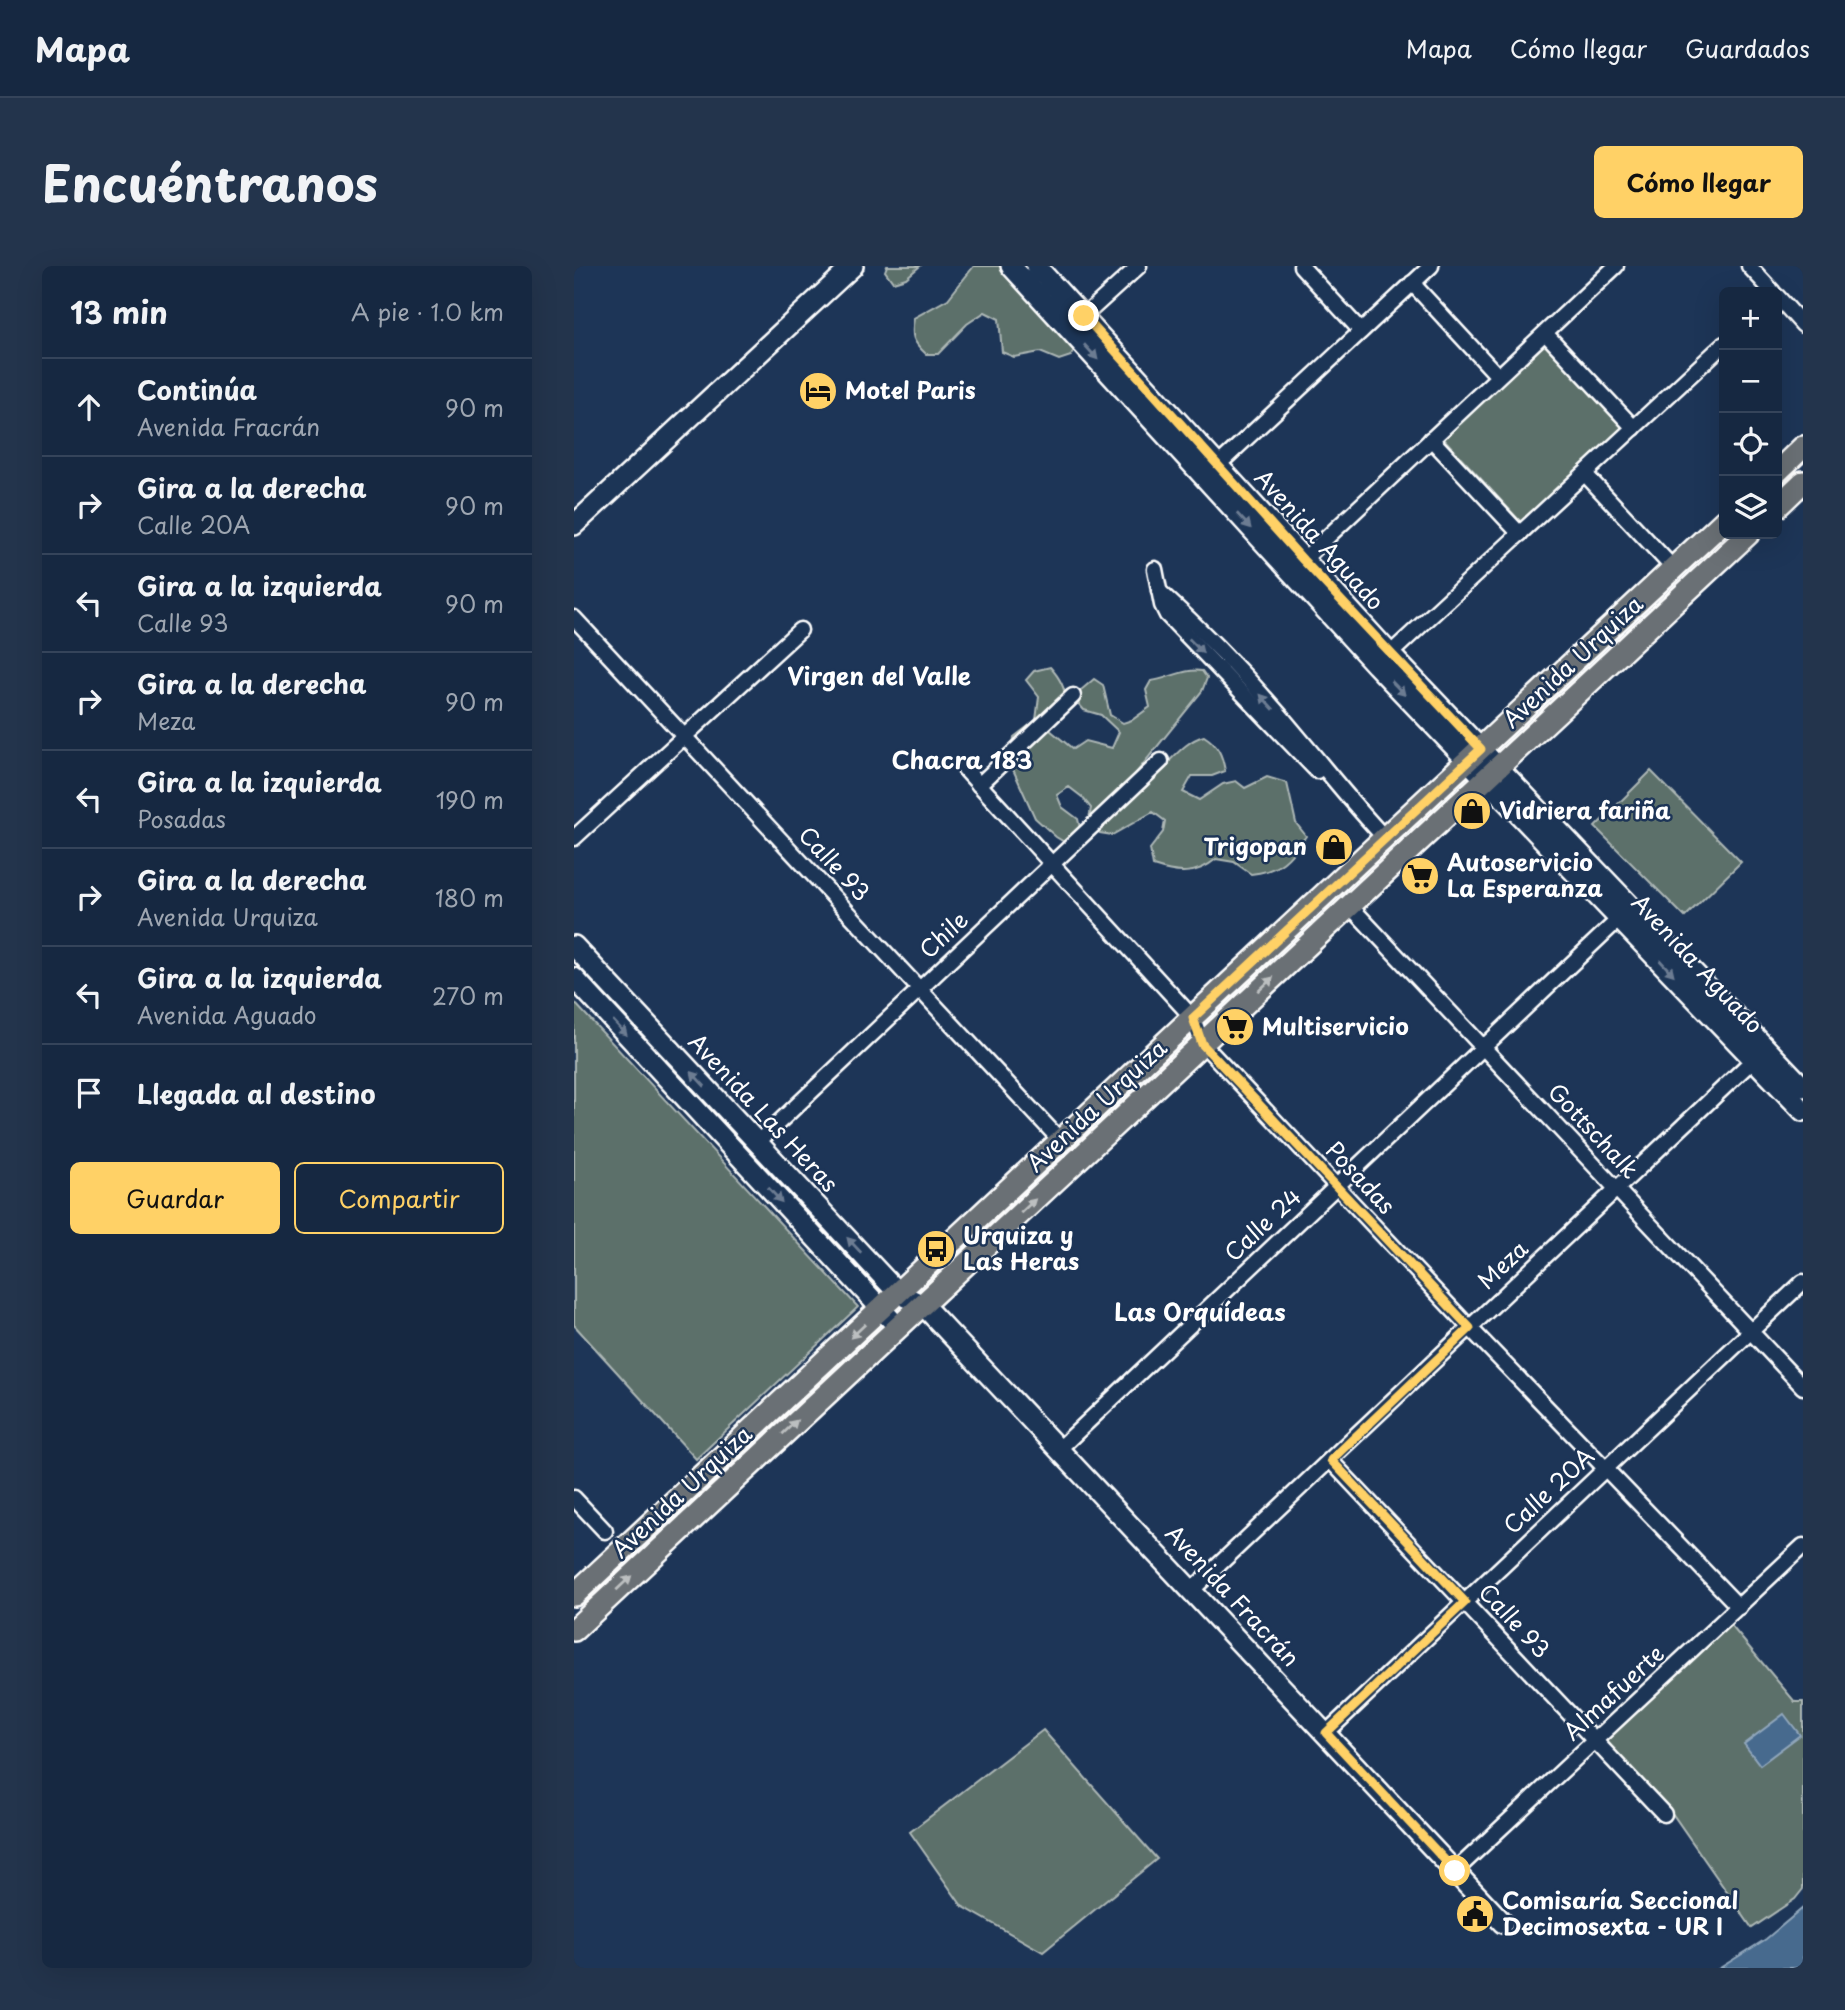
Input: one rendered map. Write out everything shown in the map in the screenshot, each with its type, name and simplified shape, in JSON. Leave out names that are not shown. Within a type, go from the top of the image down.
[{"type":"main road","points":[[574,524],[853,266]]},
{"type":"main road","name":"Avenida Aguado","points":[[1011,266],[1367,655],[1474,755],[1803,1087]]},
{"type":"main road","name":"Avenida Aguado","points":[[1036,266],[1390,654],[1474,755]]},
{"type":"main road","points":[[1782,467],[1803,447]]},
{"type":"main road","points":[[1782,502],[1803,482]]},
{"type":"main road","name":"Avenida Urquiza","points":[[574,1595],[1719,527]]},
{"type":"main road","name":"Avenida Urquiza","points":[[574,1630],[1743,539]]},
{"type":"main road","name":"Avenida Aguado","points":[[1492,773],[1620,918],[1803,1111]]},
{"type":"main road","name":"Avenida Las Heras","points":[[574,946],[898,1293],[923,1305]]},
{"type":"main road","name":"Avenida Las Heras","points":[[574,978],[898,1327]]},
{"type":"main road","name":"Avenida Fracrán","points":[[923,1305],[1503,1923]]},
{"type":"street","points":[[1084,316],[1139,266]]},
{"type":"street","points":[[1301,266],[1361,331]]},
{"type":"street","points":[[1218,465],[1431,266]]},
{"type":"street","points":[[1303,560],[1616,266]]},
{"type":"street","points":[[1749,266],[1768,287]]},
{"type":"street","points":[[1412,283],[1498,376]]},
{"type":"street","points":[[1782,302],[1803,324]]},
{"type":"street","points":[[1545,333],[1634,428]]},
{"type":"street","points":[[1390,654],[1719,349]]},
{"type":"street","points":[[1431,439],[1520,534]]},
{"type":"street","points":[[1585,474],[1674,569]]},
{"type":"street","points":[[1156,569],[1159,591],[1238,670],[1304,744],[1342,792],[1386,839]]},
{"type":"street","name":"Calle 93","points":[[574,618],[1060,1140]]},
{"type":"street","points":[[574,838],[800,630]]},
{"type":"street","points":[[979,785],[1073,696]]},
{"type":"street","name":"Chile","points":[[758,1142],[1161,761]]},
{"type":"street","name":"Posadas","points":[[964,768],[1193,1018],[1202,1044],[1739,1607]]},
{"type":"street","name":"Gottschalk","points":[[1350,906],[1803,1387]]},
{"type":"street","name":"Calle 24","points":[[1059,1449],[1620,918]]},
{"type":"street","name":"Meza","points":[[1192,1590],[1754,1059]]},
{"type":"street","name":"Calle 20A","points":[[1326,1733],[1803,1282]]},
{"type":"street","name":"Calle 93","points":[[1331,1460],[1664,1814]]},
{"type":"street","points":[[574,1497],[605,1531]]},
{"type":"street","name":"Almafuerte","points":[[1455,1871],[1803,1546]]},
{"type":"green space","points":[[887,266],[920,266],[906,278],[893,282],[885,271]]},
{"type":"green space","points":[[974,266],[1015,266],[1079,339],[1071,356],[1059,360],[1040,352],[1014,357],[1002,352],[999,319],[985,312],[967,324],[938,354],[926,354],[914,338],[914,318],[948,299]]},
{"type":"green space","points":[[1545,343],[1623,427],[1521,522],[1443,438]]},
{"type":"green space","points":[[1050,667],[1062,684],[1067,703],[1050,730],[1073,749],[1085,741],[1112,748],[1119,732],[1101,715],[1084,710],[1076,701],[1081,690],[1094,679],[1103,685],[1110,715],[1123,723],[1150,707],[1146,690],[1151,681],[1189,671],[1202,671],[1207,678],[1202,691],[1136,773],[1153,775],[1189,743],[1204,736],[1219,750],[1225,771],[1212,776],[1192,776],[1183,792],[1199,800],[1223,784],[1236,781],[1245,788],[1267,777],[1287,783],[1296,823],[1306,836],[1295,851],[1270,870],[1251,874],[1234,862],[1216,859],[1194,871],[1170,871],[1153,866],[1150,849],[1163,832],[1165,821],[1153,812],[1112,835],[1100,833],[1088,824],[1091,808],[1069,787],[1057,795],[1062,807],[1078,819],[1082,837],[1071,846],[1056,837],[1035,818],[1011,765],[1014,737],[1036,720],[1039,697],[1026,680],[1034,671]]},
{"type":"green space","points":[[1651,771],[1741,862],[1685,917],[1595,827]]},
{"type":"green space","points":[[574,1002],[858,1307],[696,1459],[574,1325]]},
{"type":"green space","points":[[1728,1622],[1795,1702],[1803,1702],[1803,1889],[1795,1899],[1752,1928],[1674,1816],[1602,1739]]},
{"type":"green space","points":[[1043,1730],[1157,1859],[1043,1952],[962,1906],[910,1832]]},
{"type":"water","points":[[1784,1714],[1800,1735],[1760,1765],[1744,1744]]},
{"type":"water","points":[[1803,1908],[1803,1968],[1720,1968],[1766,1939]]},
{"type":"place","name":"Motel Paris","points":[[818,391]]},
{"type":"place","name":"Vidriera fariña","points":[[1472,811]]},
{"type":"place","name":"Trigopan","points":[[1334,847]]},
{"type":"place","name":"Autoservicio La Esperanza","points":[[1420,876]]},
{"type":"place","name":"Multiservicio","points":[[1235,1027]]},
{"type":"place","name":"Urquiza y Las Heras","points":[[936,1249]]},
{"type":"place","name":"Comisaría Seccional Decimosexta - UR I","points":[[1475,1914]]},
{"type":"district","name":"Virgen del Valle","points":[[879,677]]},
{"type":"district","name":"Chacra 183","points":[[962,761]]},
{"type":"district","name":"Las Orquídeas","points":[[1200,1313]]},
{"type":"route","points":[[1084,316],[1303,560],[1481,749],[1193,1018],[1202,1044],[1470,1328],[1331,1460],[1465,1602],[1326,1733],[1455,1871]]}]
